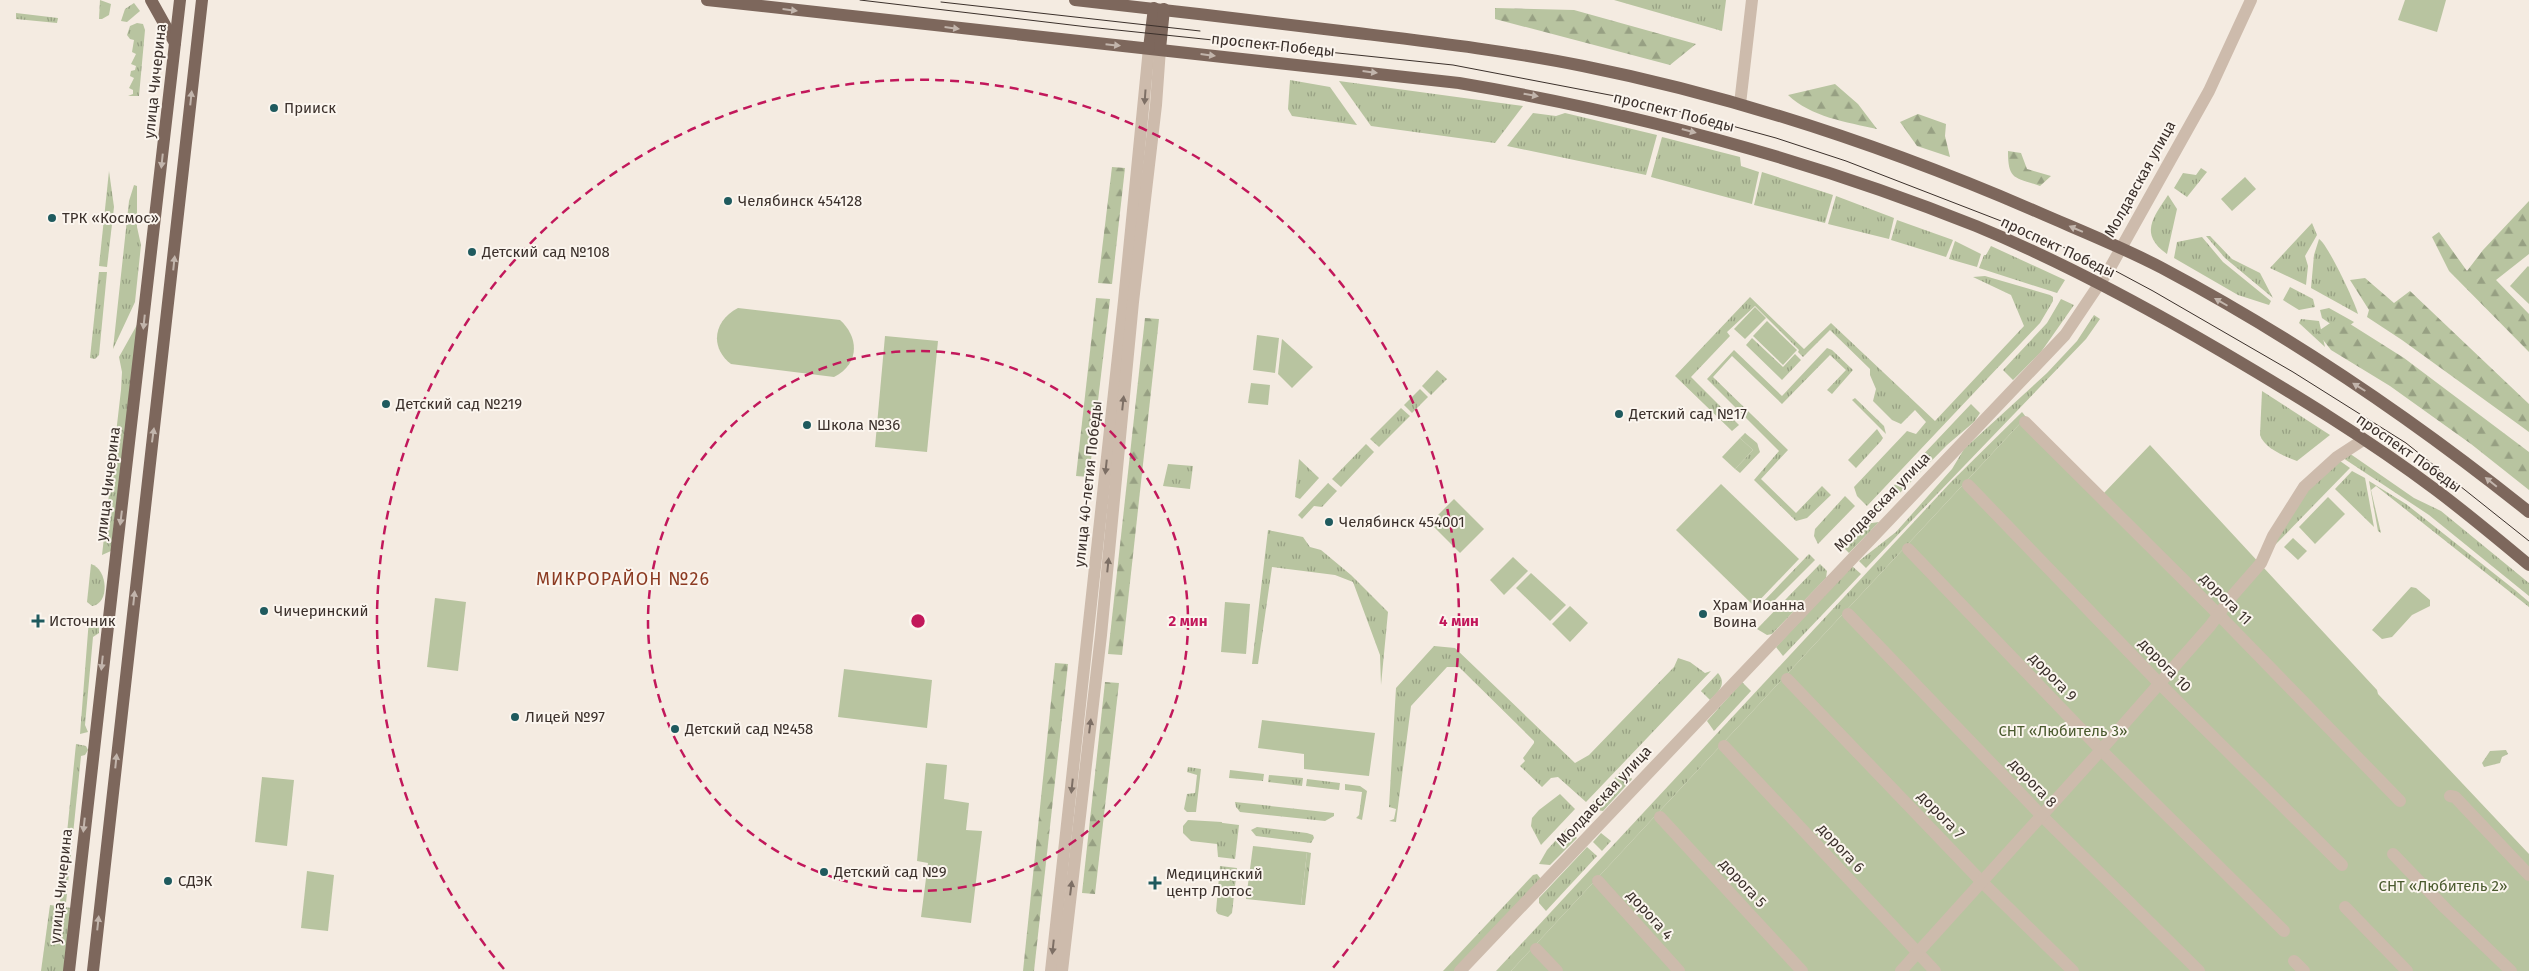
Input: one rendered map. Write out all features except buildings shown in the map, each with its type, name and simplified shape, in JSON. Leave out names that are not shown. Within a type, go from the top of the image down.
[{"type":"main road","points":[[151,0],[175,43]]},
{"type":"main road","name":"улица Чичерина","points":[[69,971],[106,624],[127,470],[180,0]]},
{"type":"main road","points":[[93,971],[148,472],[159,399],[202,0]]},
{"type":"main road","name":"проспект Победы","points":[[707,0],[1459,83],[1540,97],[1763,151],[1967,223],[2100,283],[2249,368],[2363,440],[2436,490],[2529,565]]},
{"type":"main road","name":"проспект Победы","points":[[1075,0],[1160,4],[1485,48],[1585,66],[1740,104],[1845,137],[1915,162],[2120,247],[2245,316],[2371,395],[2428,433],[2529,512]]},
{"type":"main road","name":"улица 40-летия Победы","points":[[1154,48],[1160,4]]},
{"type":"main road","points":[[127,470],[148,472]]},
{"type":"street","points":[[1740,104],[1752,0]]},
{"type":"street","name":"Молдавская улица","points":[[1460,971],[1981,422],[2036,367],[2065,334],[2100,283],[2210,91],[2251,0]]},
{"type":"street","name":"улица 40-летия Победы","points":[[1051,971],[1063,906],[1095,634],[1129,296],[1156,105],[1154,48]]},
{"type":"street","name":"дорога 11","points":[[2025,422],[2218,614],[2400,801]]},
{"type":"street","points":[[1901,971],[2101,750],[2261,563],[2273,536],[2304,487],[2337,457],[2363,440]]},
{"type":"street","name":"дорога 10","points":[[1968,485],[2159,683],[2342,865]]},
{"type":"street","name":"дорога 9","points":[[1908,549],[2101,750],[2284,931]]},
{"type":"street","name":"дорога 8","points":[[1848,614],[2041,815],[2199,971]]},
{"type":"street","name":"дорога 7","points":[[1787,679],[1982,881],[2073,971]]},
{"type":"street","name":"дорога 6","points":[[1724,746],[1917,954],[1935,971]]},
{"type":"street","points":[[2450,796],[2455,797],[2529,875]]},
{"type":"street","name":"дорога 5","points":[[1660,817],[1802,971]]},
{"type":"street","points":[[2393,854],[2445,908],[2511,971]]},
{"type":"street","name":"дорога 4","points":[[1598,881],[1679,971]]},
{"type":"street","name":"улица 40-летия Победы","points":[[1062,971],[1063,906]]},
{"type":"street","points":[[2345,907],[2407,971]]},
{"type":"street","points":[[1536,949],[1557,971]]},
{"type":"street","points":[[2294,961],[2304,971]]},
{"type":"green space","points":[[100,0],[111,4],[109,15],[102,19],[99,19]]},
{"type":"green space","points":[[1614,0],[1726,0],[1722,31]]},
{"type":"green space","points":[[2405,0],[2446,0],[2437,32],[2398,20]]},
{"type":"green space","points":[[134,3],[140,11],[127,22],[121,21],[125,9]]},
{"type":"green space","points":[[1495,8],[1574,10],[1696,44],[1670,65],[1495,19]]},
{"type":"green space","points":[[16,13],[58,18],[57,23],[16,19]]},
{"type":"green space","points":[[137,23],[143,24],[145,30],[139,96],[128,96],[133,94],[133,90],[129,88],[134,78],[130,76],[131,71],[135,70],[136,66],[131,64],[136,54],[132,52],[134,40],[130,39],[127,35],[130,26]]},
{"type":"green space","points":[[1290,80],[1330,87],[1357,125],[1292,116],[1288,109]]},
{"type":"green space","points":[[1339,81],[1523,106],[1495,143],[1371,126]]},
{"type":"green space","points":[[1835,84],[1858,104],[1877,129],[1818,114],[1807,109],[1788,95]]},
{"type":"green space","points":[[1533,113],[1556,116],[1565,113],[1657,135],[1646,175],[1507,146]]},
{"type":"green space","points":[[1918,114],[1946,124],[1945,136],[1950,157],[1917,146],[1900,122]]},
{"type":"green space","points":[[1662,137],[1740,157],[1741,166],[1759,172],[1752,204],[1651,177]]},
{"type":"green space","points":[[2008,151],[2021,153],[2027,169],[2051,176],[2040,186],[2018,179],[2009,167]]},
{"type":"green space","points":[[1112,167],[1125,168],[1112,284],[1098,283]]},
{"type":"green space","points":[[2201,168],[2207,172],[2187,197],[2174,188],[2183,173],[2196,175]]},
{"type":"green space","points":[[109,171],[114,207],[107,267],[99,266]]},
{"type":"green space","points":[[1762,172],[1833,195],[1825,223],[1754,205]]},
{"type":"green space","points":[[2245,177],[2256,189],[2232,211],[2221,199]]},
{"type":"green space","points":[[134,185],[137,186],[137,227],[141,245],[135,302],[113,349],[129,201]]},
{"type":"green space","points":[[2168,195],[2177,209],[2167,254],[2153,240],[2151,226]]},
{"type":"green space","points":[[1836,196],[1894,218],[1889,239],[1828,224]]},
{"type":"green space","points":[[2529,201],[2529,254],[2496,280],[2529,314],[2529,352],[2449,271],[2432,237],[2439,232],[2467,271],[2483,250]]},
{"type":"green space","points":[[1897,220],[1953,240],[1946,257],[1891,240]]},
{"type":"green space","points":[[2312,223],[2317,235],[2305,256],[2308,266],[2306,285],[2270,268]]},
{"type":"green space","points":[[2206,236],[2210,236],[2232,259],[2260,273],[2273,298],[2225,258]]},
{"type":"green space","points":[[2202,237],[2223,262],[2271,301],[2269,305],[2238,295],[2174,258],[2177,242]]},
{"type":"green space","points":[[2319,239],[2334,261],[2358,314],[2311,288],[2314,255]]},
{"type":"green space","points":[[1955,241],[1981,254],[1977,267],[1949,259]]},
{"type":"green space","points":[[1991,246],[2065,280],[2057,293],[1979,268],[1984,255],[1986,255]]},
{"type":"green space","points":[[2529,267],[2529,304],[2510,286]]},
{"type":"green space","points":[[99,272],[107,272],[99,355],[95,359],[90,358]]},
{"type":"green space","points":[[1985,276],[2050,295],[2053,297],[2053,301],[2040,323],[1867,506],[1857,496],[1854,487],[1907,431],[1916,434],[1926,422],[1915,410],[1901,424],[1892,420],[1873,401],[1876,389],[1870,375],[1870,369],[1830,330],[1803,357],[1798,352],[1799,350],[1755,306],[1727,332],[1730,336],[1691,377],[1739,425],[1732,431],[1675,376],[1750,297],[1804,349],[1831,323],[1935,421],[2024,326],[2011,295],[1973,277]]},
{"type":"green space","points":[[2365,278],[2394,303],[2410,291],[2529,404],[2529,432],[2402,340],[2367,317],[2369,310],[2350,280]]},
{"type":"green space","points":[[2290,287],[2313,299],[2315,307],[2299,310],[2283,300]]},
{"type":"green space","points":[[1096,298],[1110,299],[1089,477],[1076,476]]},
{"type":"green space","points":[[2061,299],[2074,305],[2041,352],[2013,380],[2003,370],[2047,323]]},
{"type":"green space","points":[[1755,307],[1766,318],[1745,339],[1734,329]]},
{"type":"green space","points":[[738,308],[840,320],[851,334],[853,342],[854,350],[849,365],[843,372],[834,377],[731,364],[719,350],[717,334],[724,319]]},
{"type":"green space","points":[[2329,308],[2354,322],[2342,332],[2322,318],[2320,310]]},
{"type":"green space","points":[[2094,315],[2100,319],[2086,339],[1866,568],[1859,561],[1896,532],[1952,469],[1964,449],[2047,373],[2077,341]]},
{"type":"green space","points":[[2339,317],[2404,358],[2529,452],[2529,490],[2471,444],[2390,386],[2331,350],[2317,332]]},
{"type":"green space","points":[[1145,318],[1159,319],[1122,655],[1108,654]]},
{"type":"green space","points":[[2301,319],[2319,321],[2325,347],[2299,323]]},
{"type":"green space","points":[[1767,321],[1797,350],[1783,365],[1753,336]]},
{"type":"green space","points":[[138,323],[111,551],[102,555],[121,390],[122,372],[119,357]]},
{"type":"green space","points":[[1257,335],[1279,338],[1275,373],[1253,370]]},
{"type":"green space","points":[[885,336],[938,341],[927,452],[875,447]]},
{"type":"green space","points":[[1752,338],[1783,367],[1795,354],[1801,360],[1782,380],[1746,345]]},
{"type":"green space","points":[[1282,339],[1313,367],[1292,388],[1278,374]]},
{"type":"green space","points":[[1827,348],[1832,350],[1853,370],[1832,394],[1827,390],[1846,370],[1830,355],[1782,404],[1732,356],[1713,377],[1788,450],[1761,479],[1796,513],[1822,486],[1831,495],[1807,518],[1796,521],[1754,480],[1779,451],[1707,379],[1734,350],[1782,396]]},
{"type":"green space","points":[[1437,370],[1447,379],[1431,395],[1422,386]]},
{"type":"green space","points":[[1251,383],[1270,385],[1268,405],[1248,403]]},
{"type":"green space","points":[[1420,389],[1428,397],[1412,413],[1404,405]]},
{"type":"green space","points":[[2262,391],[2330,435],[2297,461],[2275,451],[2262,440],[2260,435]]},
{"type":"green space","points":[[1855,398],[1884,426],[1886,434],[1852,400]]},
{"type":"green space","points":[[1971,404],[1980,413],[1974,422],[1947,445],[1891,502],[1867,514]]},
{"type":"green space","points":[[1401,408],[1410,416],[1379,447],[1370,439]]},
{"type":"green space","points":[[2022,412],[2026,417],[1511,971],[1496,971],[1951,482]]},
{"type":"green space","name":"СНТ «Любитель 3»","points":[[2026,417],[2103,494],[2150,445],[2377,690],[2378,694],[2529,854],[2529,971],[1511,971]]},
{"type":"green space","points":[[1877,429],[1883,438],[1856,468],[1848,460]]},
{"type":"green space","points":[[1745,433],[1757,443],[1760,452],[1740,473],[1735,469],[1753,450],[1740,438]]},
{"type":"green space","points":[[1740,438],[1753,450],[1735,469],[1722,457]]},
{"type":"green space","points":[[1366,444],[1374,452],[1341,487],[1332,479]]},
{"type":"green space","points":[[2349,453],[2414,498],[2441,511],[2529,583],[2529,596],[2429,515],[2343,458]]},
{"type":"green space","points":[[1299,459],[1319,478],[1300,499],[1295,497]]},
{"type":"green space","points":[[2340,461],[2350,468],[2275,545],[2275,540],[2309,488]]},
{"type":"green space","points":[[1168,464],[1193,466],[1190,489],[1163,486]]},
{"type":"green space","points":[[2352,471],[2365,478],[2374,527],[2335,489]]},
{"type":"green space","points":[[2369,481],[2406,504],[2515,590],[2529,602],[2529,607],[2376,486],[2371,490],[2381,533],[2378,531]]},
{"type":"green space","points":[[1328,483],[1337,491],[1322,507],[1314,506],[1302,519],[1298,515]]},
{"type":"green space","points":[[1721,484],[1799,559],[1754,606],[1676,530]]},
{"type":"green space","points":[[1845,496],[1855,506],[1818,544],[1814,536],[1815,529]]},
{"type":"green space","points":[[2328,497],[2345,514],[2315,544],[2299,527]]},
{"type":"green space","points":[[1454,499],[1484,529],[1460,553],[1430,523]]},
{"type":"green space","points":[[1879,522],[1849,553],[1839,543],[1857,525]]},
{"type":"green space","points":[[1268,530],[1303,537],[1310,547],[1321,550],[1351,575],[1388,612],[1381,685],[1380,655],[1353,582],[1335,575],[1272,567],[1258,664],[1252,664]]},
{"type":"green space","points":[[2293,538],[2307,551],[2298,560],[2284,547]]},
{"type":"green space","points":[[1809,554],[1815,560],[1769,606],[1762,603]]},
{"type":"green space","points":[[1513,557],[1528,571],[1504,595],[1490,580]]},
{"type":"green space","points":[[91,564],[101,572],[105,586],[102,599],[98,604],[92,606],[87,602]]},
{"type":"green space","points":[[1820,564],[1827,571],[1826,578],[1772,634],[1767,635],[1757,629]]},
{"type":"green space","points":[[1852,566],[1861,574],[1783,656],[1776,647]]},
{"type":"green space","points":[[1531,573],[1566,605],[1550,621],[1516,588]]},
{"type":"green space","points":[[2411,587],[2416,588],[2430,600],[2430,606],[2412,615],[2392,637],[2382,639],[2372,630]]},
{"type":"green space","points":[[435,598],[466,602],[458,671],[427,667]]},
{"type":"green space","points":[[1225,602],[1250,604],[1246,654],[1221,652]]},
{"type":"green space","points":[[1570,606],[1588,623],[1570,642],[1552,624]]},
{"type":"green space","points":[[89,619],[99,623],[99,633],[93,637],[85,725],[88,732],[80,734]]},
{"type":"green space","points":[[1434,646],[1455,648],[1575,763],[1589,755],[1674,667],[1678,658],[1690,662],[1705,673],[1711,671],[1586,802],[1558,777],[1551,778],[1542,787],[1520,766],[1525,761],[1523,758],[1534,741],[1459,667],[1447,667],[1411,706],[1396,822],[1389,821],[1394,819],[1396,809],[1389,807],[1396,688]]},
{"type":"green space","points":[[1055,663],[1068,664],[1034,971],[1023,971]]},
{"type":"green space","points":[[844,669],[932,680],[927,728],[838,717]]},
{"type":"green space","points":[[1718,673],[1722,684],[1710,700],[1701,691]]},
{"type":"green space","points":[[1105,682],[1119,683],[1095,894],[1082,893]]},
{"type":"green space","points":[[1742,682],[1751,691],[1714,731],[1707,721]]},
{"type":"green space","points":[[1262,720],[1375,733],[1369,776],[1304,769],[1304,754],[1258,748]]},
{"type":"green space","points":[[76,744],[86,746],[88,750],[85,755],[81,756],[66,903],[60,902]]},
{"type":"green space","points":[[2506,750],[2508,754],[2502,757],[2500,763],[2484,767],[2482,763],[2490,751]]},
{"type":"green space","points":[[926,763],[947,765],[944,799],[969,803],[966,830],[982,831],[971,923],[921,917],[928,863],[917,861]]},
{"type":"green space","points":[[1188,767],[1201,769],[1196,812],[1187,812],[1184,809],[1187,794],[1195,793],[1197,775],[1187,772]]},
{"type":"green space","points":[[1624,768],[1632,779],[1603,811],[1596,810],[1590,805]]},
{"type":"green space","points":[[1230,770],[1264,774],[1263,781],[1229,778]]},
{"type":"green space","points":[[1269,775],[1303,778],[1302,786],[1268,782]]},
{"type":"green space","points":[[262,777],[294,780],[287,846],[255,842]]},
{"type":"green space","points":[[1307,779],[1340,783],[1339,790],[1306,786]]},
{"type":"green space","points":[[1345,784],[1360,786],[1367,791],[1362,820],[1356,818],[1359,815],[1362,792],[1345,790]]},
{"type":"green space","points":[[1560,794],[1575,809],[1541,845],[1531,826],[1532,818],[1539,810]]},
{"type":"green space","points":[[1235,802],[1334,813],[1334,816],[1325,821],[1240,812]]},
{"type":"green space","points":[[1188,820],[1222,822],[1221,829],[1225,830],[1225,838],[1217,839],[1217,844],[1191,841],[1183,833],[1183,826]]},
{"type":"green space","points":[[1215,822],[1239,825],[1235,859],[1218,857]]},
{"type":"green space","points":[[1257,827],[1307,833],[1313,835],[1314,838],[1311,843],[1256,836],[1251,830]]},
{"type":"green space","points":[[1567,828],[1577,838],[1550,865],[1539,864],[1547,850]]},
{"type":"green space","points":[[1601,833],[1611,841],[1602,851],[1593,842]]},
{"type":"green space","points":[[1253,846],[1307,852],[1301,905],[1246,899]]},
{"type":"green space","points":[[1587,847],[1597,856],[1546,911],[1539,903],[1539,898]]},
{"type":"green space","points":[[1307,852],[1311,853],[1305,905],[1301,905]]},
{"type":"green space","points":[[1220,866],[1237,868],[1232,913],[1228,917],[1218,914],[1216,911]]},
{"type":"green space","points":[[307,871],[334,875],[328,931],[301,928]]},
{"type":"green space","points":[[1537,874],[1541,879],[1454,971],[1443,971],[1533,875]]},
{"type":"green space","points":[[50,905],[72,908],[64,971],[41,971]]},
{"type":"tram line","points":[[860,0],[1088,27],[1453,65],[1641,101],[1776,138],[1846,161],[2027,231],[2110,268],[2153,291],[2293,372],[2406,443],[2529,541]]},
{"type":"tram line","points":[[941,2],[1200,31]]},
{"type":"place","name":"Прииск","points":[[274,108]]},
{"type":"place","name":"Челябинск 454128","points":[[728,201]]},
{"type":"place","name":"ТРК «Космос»","points":[[52,218]]},
{"type":"place","name":"Детский сад №108","points":[[472,252]]},
{"type":"place","name":"Детский сад №219","points":[[386,404]]},
{"type":"place","name":"Детский сад №17","points":[[1619,414]]},
{"type":"place","name":"Школа №36","points":[[807,425]]},
{"type":"place","name":"Челябинск 454001","points":[[1329,522]]},
{"type":"place","name":"Чичеринский","points":[[264,611]]},
{"type":"place","name":"Храм Иоанна Воина","points":[[1703,614]]},
{"type":"place","name":"Источник","points":[[38,621]]},
{"type":"place","name":"Лицей №97","points":[[515,717]]},
{"type":"place","name":"Детский сад №458","points":[[675,729]]},
{"type":"place","name":"Детский сад №9","points":[[824,872]]},
{"type":"place","name":"СДЭК","points":[[168,881]]},
{"type":"place","name":"Медицинский центр Лотос","points":[[1155,883]]},
{"type":"district","name":"МИКРОРАЙОН №26","points":[[623,579]]},
{"type":"park label","name":"СНТ «Любитель 2»","points":[[2443,886]]}]
